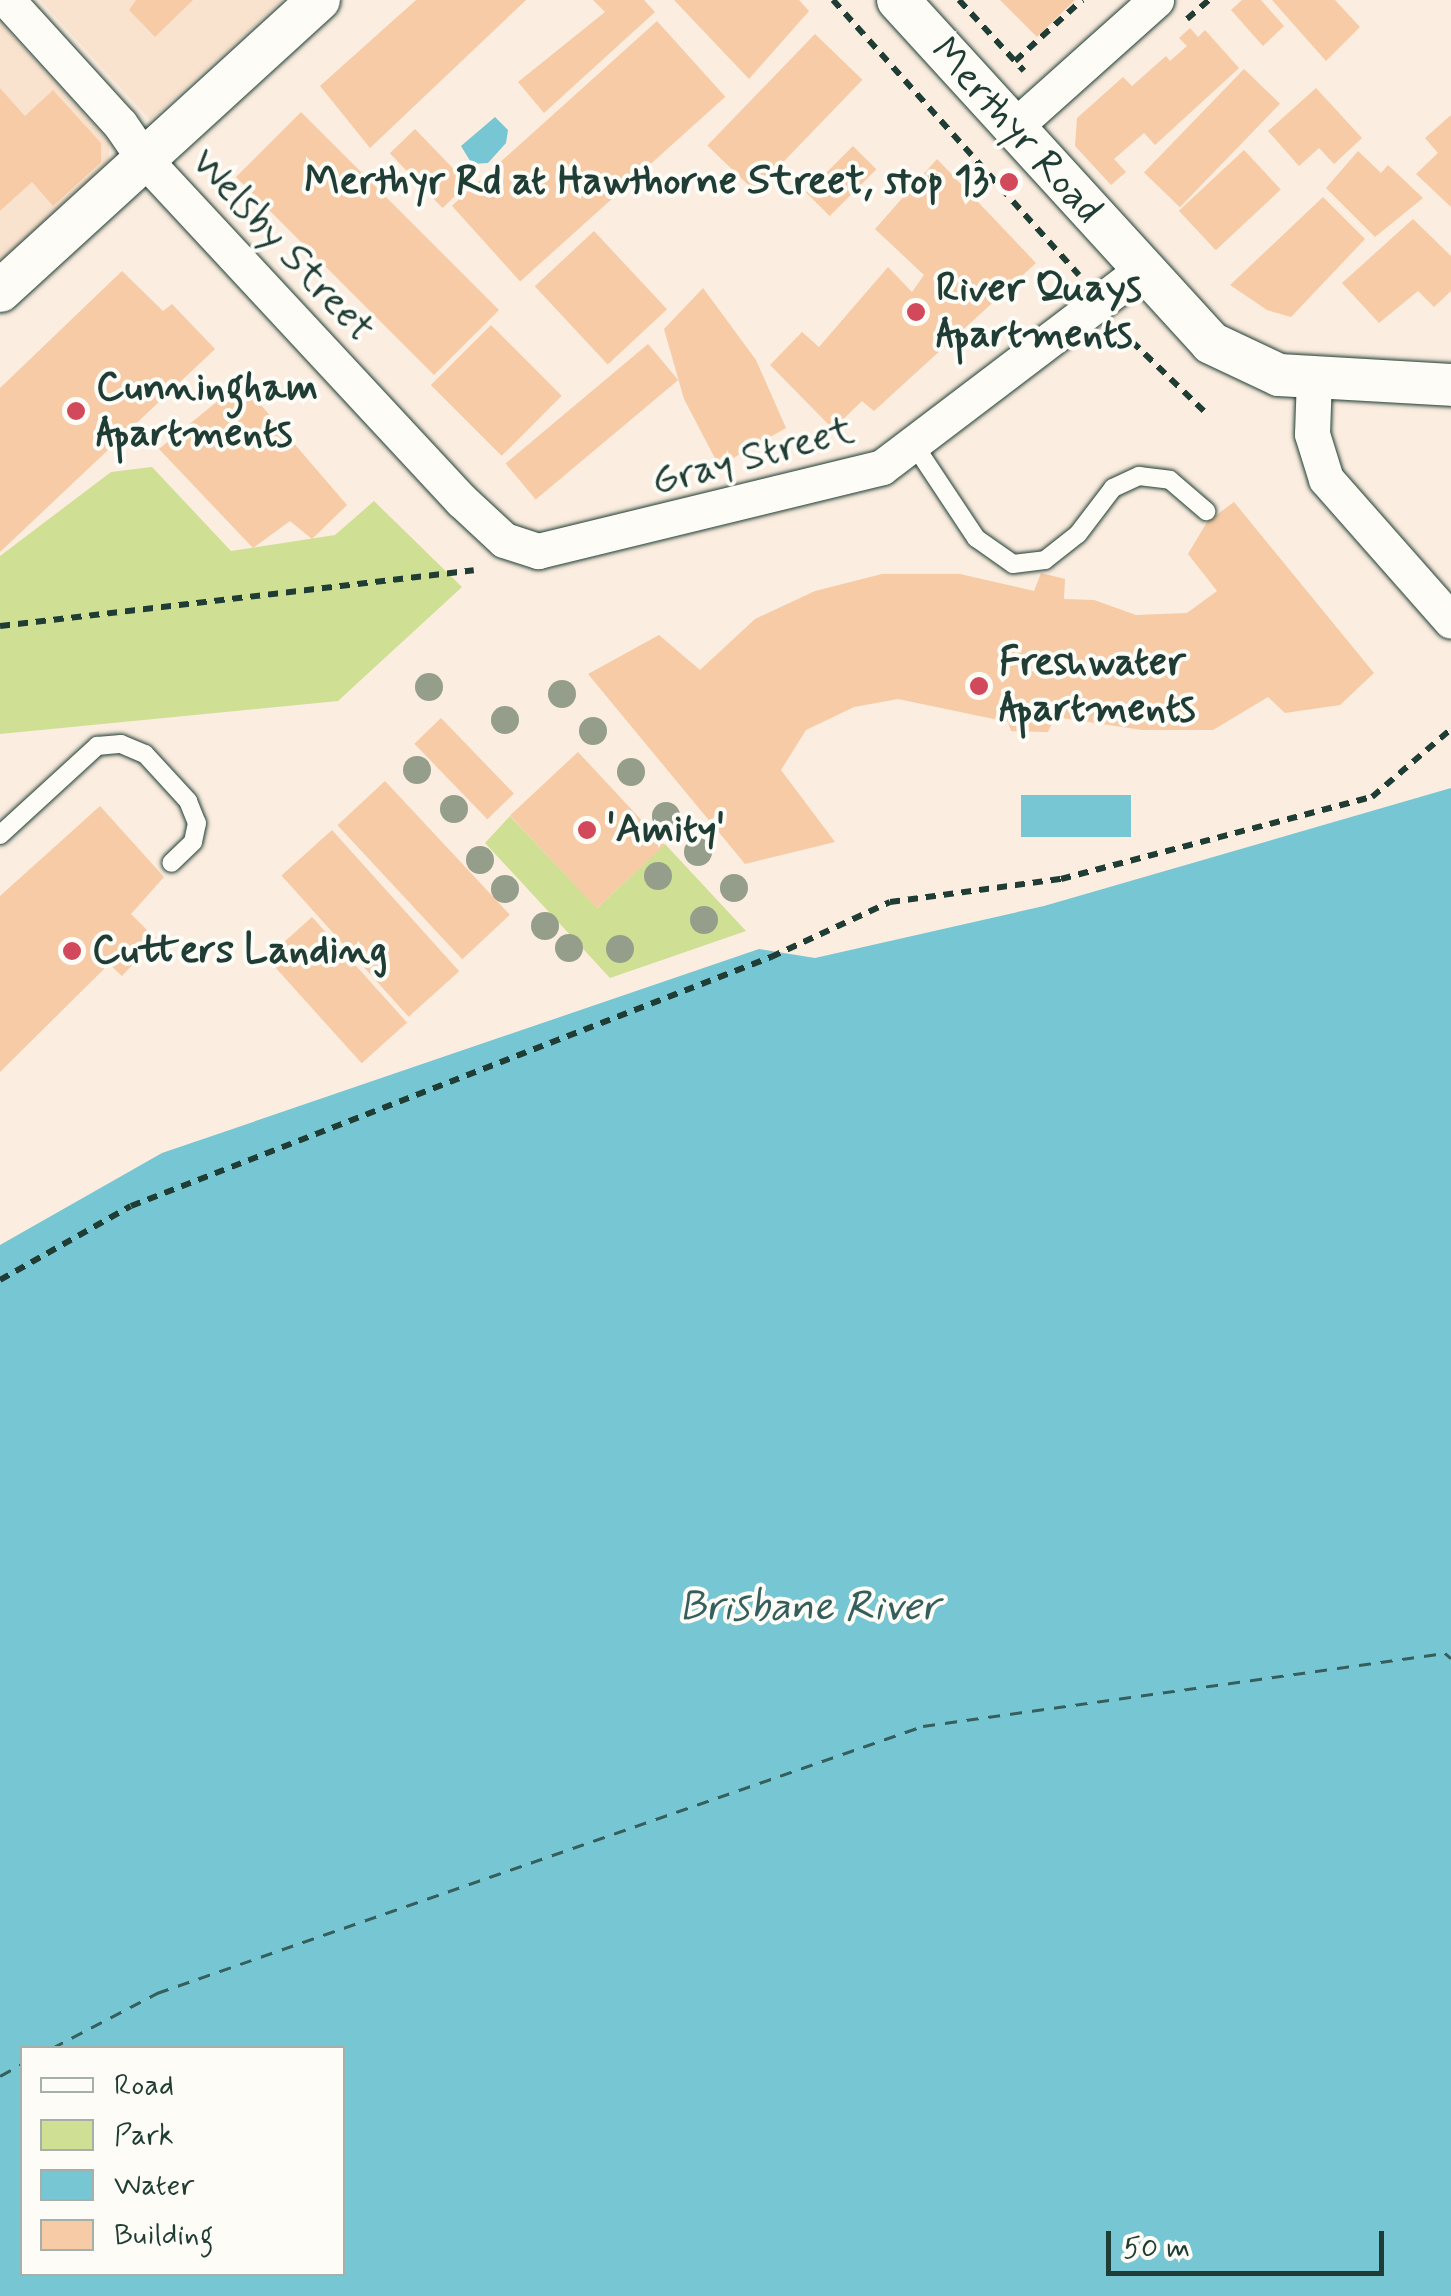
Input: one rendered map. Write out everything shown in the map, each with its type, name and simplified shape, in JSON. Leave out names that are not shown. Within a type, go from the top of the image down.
[{"type":"street","name":"Welsby Street","points":[[7,0],[120,124],[144,160],[504,540]]},
{"type":"street","points":[[0,291],[320,0]]},
{"type":"street","name":"Merthyr Road","points":[[898,0],[1211,344],[1278,375],[1451,384]]},
{"type":"street","points":[[1012,128],[1156,0]]},
{"type":"street","name":"Gray Street","points":[[504,540],[538,551],[582,546],[882,467],[1142,270]]},
{"type":"street","points":[[1314,377],[1312,434],[1326,479],[1451,621]]},
{"type":"lane","points":[[912,443],[976,538],[1014,564],[1045,560],[1078,534],[1113,488],[1139,476],[1170,480],[1206,511]]},
{"type":"lane","points":[[0,835],[97,746],[121,744],[145,754],[188,801],[197,823],[193,842],[171,863]]},
{"type":"path","points":[[833,0],[1100,302],[1205,412]]},
{"type":"path","points":[[958,0],[1024,71]]},
{"type":"path","points":[[1015,60],[1082,0]]},
{"type":"path","points":[[0,626],[474,570]]},
{"type":"path","points":[[0,1280],[148,1199],[772,958],[890,902],[1061,879],[1372,796],[1451,728]]},
{"type":"shaded area","points":[[40,0],[282,0],[150,120]]},
{"type":"shaded area","points":[[0,22],[109,142],[109,162],[0,261],[0,211],[60,156],[0,88]]},
{"type":"green space","points":[[152,467],[231,551],[335,535],[374,501],[462,587],[338,701],[0,734],[0,556],[111,472]]},
{"type":"green space","points":[[510,816],[597,908],[665,844],[746,931],[610,978],[485,843]]},
{"type":"water","points":[[495,117],[508,130],[506,143],[488,163],[472,164],[461,146]]},
{"type":"water","name":"Brisbane River","points":[[1451,788],[1451,2296],[0,2296],[0,1245],[162,1153],[759,949],[815,958],[1044,906]]},
{"type":"water","points":[[1021,795],[1131,795],[1131,837],[1021,837]]},
{"type":"building","points":[[136,0],[193,0],[155,37],[129,10]]},
{"type":"building","points":[[416,0],[526,0],[370,148],[320,86]]},
{"type":"building","points":[[593,0],[644,0],[655,12],[544,113],[518,82],[605,12]]},
{"type":"building","points":[[674,0],[799,0],[809,11],[749,79]]},
{"type":"building","points":[[1000,0],[1075,0],[1037,37]]},
{"type":"building","points":[[1242,0],[1261,0],[1284,26],[1263,46],[1231,10]]},
{"type":"building","points":[[1272,0],[1335,0],[1360,27],[1326,61]]},
{"type":"building","points":[[657,21],[725,97],[520,281],[452,206]]},
{"type":"building","points":[[1190,28],[1198,37],[1205,30],[1239,68],[1155,145],[1144,133],[1114,159],[1126,172],[1111,185],[1075,146],[1077,118],[1123,77],[1132,86],[1166,56],[1170,61],[1187,46],[1179,38]]},
{"type":"building","points":[[815,34],[862,80],[755,191],[707,145]]},
{"type":"building","points":[[1244,69],[1280,104],[1180,207],[1144,173]]},
{"type":"building","points":[[0,88],[25,116],[53,90],[101,143],[101,162],[53,206],[32,182],[0,211]]},
{"type":"building","points":[[1316,88],[1362,138],[1334,164],[1319,148],[1299,166],[1268,131]]},
{"type":"building","points":[[301,112],[499,310],[434,375],[236,177]]},
{"type":"building","points":[[1451,115],[1451,207],[1416,174],[1438,153],[1425,138]]},
{"type":"building","points":[[415,129],[468,184],[443,208],[390,153]]},
{"type":"building","points":[[853,146],[876,169],[830,216],[806,193]]},
{"type":"building","points":[[1244,150],[1281,189],[1216,250],[1179,211]]},
{"type":"building","points":[[1358,151],[1381,173],[1388,165],[1423,198],[1375,237],[1326,188]]},
{"type":"building","name":"River Quays Apartments","points":[[937,159],[1036,263],[874,411],[862,401],[833,429],[770,365],[802,332],[819,347],[888,267],[912,292],[924,275],[875,229]]},
{"type":"building","points":[[1323,197],[1365,239],[1291,317],[1267,310],[1230,285]]},
{"type":"building","points":[[1413,219],[1451,256],[1451,291],[1434,307],[1418,291],[1379,323],[1342,283]]},
{"type":"building","points":[[594,231],[667,309],[608,364],[535,286]]},
{"type":"building","name":"Cunningham Apartments","points":[[122,271],[163,311],[172,304],[215,349],[0,552],[0,388]]},
{"type":"building","points":[[703,288],[756,360],[786,428],[719,466],[684,399],[664,329]]},
{"type":"building","points":[[491,325],[562,396],[502,456],[431,385]]},
{"type":"building","points":[[648,344],[678,380],[536,500],[506,464]]},
{"type":"building","points":[[241,382],[347,505],[312,539],[290,521],[253,548],[159,449]]},
{"type":"building","name":"Freshwater Apartments","points":[[1234,502],[1374,673],[1340,705],[1285,713],[1268,697],[1213,730],[1142,730],[1055,717],[1048,732],[1011,731],[1008,722],[898,699],[854,707],[806,730],[781,770],[835,842],[745,864],[588,674],[659,635],[700,670],[755,619],[815,591],[882,574],[960,574],[1034,591],[1041,573],[1065,579],[1064,599],[1094,600],[1136,615],[1187,613],[1217,591],[1188,554],[1207,522]]},
{"type":"building","points":[[441,718],[514,794],[487,819],[414,744]]},
{"type":"building","name":"'Amity'","points":[[578,752],[665,845],[597,908],[510,815]]},
{"type":"building","points":[[385,781],[510,915],[462,959],[337,825]]},
{"type":"building","name":"Cutters Landing","points":[[100,806],[164,877],[131,914],[156,939],[122,976],[109,964],[0,1072],[0,896]]},
{"type":"building","points":[[332,830],[459,971],[409,1017],[281,876]]},
{"type":"building","points":[[312,917],[407,1023],[362,1063],[267,958]]},
{"type":"ferry route","points":[[56,2046],[157,1993],[923,1726],[1445,1653],[1451,1658]]},
{"type":"ferry route","points":[[0,2076],[20,2065]]},
{"type":"place","name":"Merthyr Rd at Hawthorne Street, stop 13","points":[[1009,182]]},
{"type":"place","name":"River Quays Apartments","points":[[916,312]]},
{"type":"place","name":"Cunningham Apartments","points":[[76,411]]},
{"type":"place","name":"Freshwater Apartments","points":[[979,686]]},
{"type":"place","name":"'Amity'","points":[[587,830]]},
{"type":"place","name":"Cutters Landing","points":[[72,951]]}]
